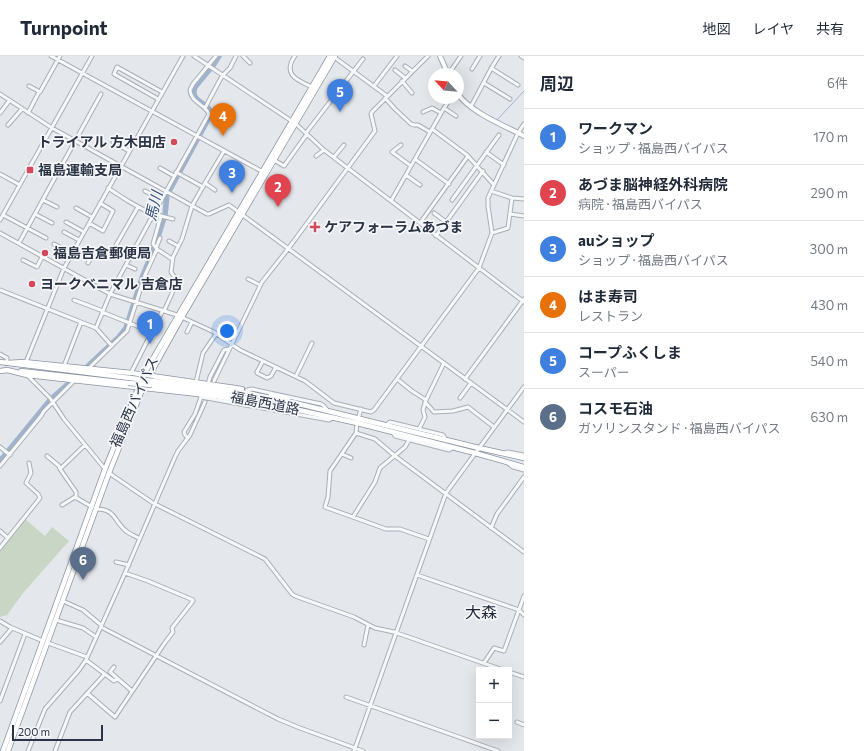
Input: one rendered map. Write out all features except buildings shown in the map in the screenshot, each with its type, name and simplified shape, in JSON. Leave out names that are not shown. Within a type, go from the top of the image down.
[{"type":"highway","name":"福島西バイパス","points":[[264,172],[274,160],[312,87],[333,56]]},
{"type":"highway","name":"福島西バイパス","points":[[8,751],[45,642],[107,471],[146,375],[179,316],[333,56]]},
{"type":"highway","name":"福島西道路","points":[[0,362],[130,378],[245,398],[334,417],[386,425],[446,440],[524,467]]},
{"type":"highway","points":[[7,363],[26,362],[89,368],[130,378],[146,375],[247,390],[283,397],[291,402]]},
{"type":"highway","name":"福島西道路","points":[[0,370],[130,378]]},
{"type":"highway","points":[[7,370],[27,375],[140,388],[281,409],[299,410]]},
{"type":"highway","name":"福島西道路","points":[[153,383],[247,393],[327,410],[393,432],[453,447],[524,457]]},
{"type":"highway","name":"福島西バイパス","points":[[2,751],[45,642],[56,620],[94,508]]},
{"type":"main road","points":[[440,56],[446,68]]},
{"type":"main road","points":[[464,101],[494,121],[524,136]]},
{"type":"street","points":[[51,56],[264,172]]},
{"type":"street","points":[[28,113],[60,56]]},
{"type":"street","points":[[0,220],[92,56]]},
{"type":"street","points":[[26,362],[64,268],[183,56]]},
{"type":"street","points":[[194,56],[222,76],[294,122],[324,150],[523,301],[465,379]]},
{"type":"street","points":[[96,328],[110,294],[154,213],[168,192],[209,114],[206,107],[193,99],[190,90],[193,84],[211,67],[216,56]]},
{"type":"street","points":[[243,56],[250,63]]},
{"type":"street","points":[[294,56],[290,68],[292,75],[297,80],[312,87]]},
{"type":"street","points":[[333,56],[374,86],[386,97],[395,109],[412,124],[431,130],[468,156],[494,185]]},
{"type":"street","points":[[374,86],[397,56]]},
{"type":"street","points":[[214,381],[260,285],[375,131],[371,114],[427,56]]},
{"type":"street","points":[[453,68],[461,56]]},
{"type":"street","points":[[472,70],[479,57],[474,56]]},
{"type":"street","points":[[471,106],[499,56]]},
{"type":"street","points":[[206,107],[222,76],[230,68],[235,57]]},
{"type":"street","points":[[274,160],[284,166],[363,59]]},
{"type":"street","points":[[405,66],[412,71]]},
{"type":"street","points":[[158,99],[114,74],[118,67],[162,92]]},
{"type":"street","points":[[491,68],[518,85]]},
{"type":"street","points":[[396,70],[405,78]]},
{"type":"street","points":[[402,81],[412,92]]},
{"type":"street","points":[[484,83],[510,99]]},
{"type":"street","points":[[29,86],[39,92]]},
{"type":"street","points":[[0,94],[52,128],[121,165],[192,206],[209,214],[229,205],[524,422]]},
{"type":"street","points":[[18,243],[101,94]]},
{"type":"street","points":[[0,113],[9,101]]},
{"type":"street","points":[[391,201],[447,104]]},
{"type":"street","points":[[423,112],[432,108],[441,113]]},
{"type":"street","points":[[444,108],[456,116]]},
{"type":"street","points":[[8,125],[22,109]]},
{"type":"street","points":[[0,233],[110,294],[179,316],[216,334],[232,345],[306,381],[330,401],[371,412],[374,410],[479,268],[492,233],[488,198],[518,133],[524,124]]},
{"type":"street","points":[[452,200],[499,135]]},
{"type":"street","points":[[112,142],[129,151]]},
{"type":"street","points":[[334,157],[344,145]]},
{"type":"street","points":[[401,145],[392,152],[411,166]]},
{"type":"street","points":[[316,156],[324,150]]},
{"type":"street","points":[[130,378],[174,289],[176,279],[171,272],[172,259],[182,239],[192,206],[224,151]]},
{"type":"street","points":[[486,152],[504,165]]},
{"type":"street","points":[[420,223],[468,156]]},
{"type":"street","points":[[415,159],[449,184]]},
{"type":"street","points":[[160,168],[215,190]]},
{"type":"street","points":[[436,236],[483,171]]},
{"type":"street","points":[[0,174],[20,185]]},
{"type":"street","points":[[406,175],[420,185]]},
{"type":"street","points":[[108,188],[138,207],[173,219]]},
{"type":"street","points":[[145,191],[162,200]]},
{"type":"street","points":[[491,191],[512,198],[524,199]]},
{"type":"street","points":[[457,193],[464,198]]},
{"type":"street","points":[[492,233],[508,228],[512,198]]},
{"type":"street","points":[[43,200],[57,207]]},
{"type":"street","points":[[89,223],[103,231],[114,211],[100,203]]},
{"type":"street","points":[[131,256],[115,247],[138,207]]},
{"type":"street","points":[[76,208],[92,217]]},
{"type":"street","points":[[434,213],[446,222]]},
{"type":"street","points":[[35,214],[52,223]]},
{"type":"street","points":[[510,214],[524,216]]},
{"type":"street","points":[[3,215],[46,238]]},
{"type":"street","points":[[164,216],[153,244],[156,248],[172,259]]},
{"type":"street","points":[[66,222],[84,232]]},
{"type":"street","points":[[64,232],[80,240]]},
{"type":"street","points":[[89,368],[127,331],[135,302],[160,238]]},
{"type":"street","points":[[169,241],[178,246]]},
{"type":"street","points":[[54,244],[72,254]]},
{"type":"street","points":[[75,248],[92,256],[88,264]]},
{"type":"street","points":[[23,260],[37,266],[42,256]]},
{"type":"street","points":[[126,265],[135,269]]},
{"type":"street","points":[[248,279],[260,285]]},
{"type":"street","points":[[0,290],[96,328],[111,345]]},
{"type":"street","points":[[74,300],[152,332]]},
{"type":"street","points":[[64,366],[81,322]]},
{"type":"street","points":[[187,332],[192,322]]},
{"type":"street","points":[[196,382],[203,353],[216,334]]},
{"type":"street","points":[[296,376],[312,343]]},
{"type":"street","points":[[208,384],[224,350],[229,350]]},
{"type":"street","points":[[0,354],[7,358],[7,363]]},
{"type":"street","points":[[263,361],[257,373],[265,378],[269,378],[276,367]]},
{"type":"street","points":[[419,429],[425,417],[423,410],[425,401],[444,363]]},
{"type":"street","points":[[27,375],[52,400],[64,419],[107,471],[154,504],[265,559],[295,596],[354,618],[368,625],[397,632],[495,667]]},
{"type":"street","points":[[397,379],[425,401],[434,412],[453,411],[468,407],[494,427]]},
{"type":"street","points":[[0,466],[52,400],[75,380]]},
{"type":"street","points":[[460,398],[471,384]]},
{"type":"street","points":[[354,750],[446,493],[524,387]]},
{"type":"street","points":[[247,390],[252,389],[289,396],[321,404],[327,410]]},
{"type":"street","points":[[188,438],[184,432],[195,414],[200,396],[329,420],[334,417]]},
{"type":"street","points":[[28,751],[45,709],[80,670],[129,565],[178,451],[188,438],[205,402]]},
{"type":"street","points":[[360,409],[356,433],[330,471],[328,497],[325,507],[386,529],[400,529],[429,539]]},
{"type":"street","points":[[386,425],[390,422],[419,429],[443,435],[446,440]]},
{"type":"street","points":[[393,432],[395,436],[408,440],[449,450],[453,447]]},
{"type":"street","points":[[356,433],[375,440],[524,552]]},
{"type":"street","points":[[353,517],[375,482],[380,468],[406,447],[408,440]]},
{"type":"street","points":[[60,468],[85,445]]},
{"type":"street","points":[[0,447],[9,455]]},
{"type":"street","points":[[342,454],[351,458]]},
{"type":"street","points":[[47,456],[59,466],[76,492],[76,498]]},
{"type":"street","points":[[508,462],[513,467],[524,470]]},
{"type":"street","points":[[0,548],[40,498],[38,494],[26,484],[31,473],[29,463]]},
{"type":"street","points":[[491,528],[497,514],[524,477]]},
{"type":"street","points":[[62,505],[74,497],[94,508],[109,511],[126,530],[140,539]]},
{"type":"street","points":[[0,531],[8,538]]},
{"type":"street","points":[[116,562],[129,565]]},
{"type":"street","points":[[87,693],[116,716],[173,632],[172,628],[193,600],[148,580],[125,573]]},
{"type":"street","points":[[417,575],[519,610],[524,615]]},
{"type":"street","points":[[484,663],[494,648],[504,652],[524,596]]},
{"type":"street","points":[[63,601],[82,610],[101,626],[278,719],[354,750],[363,751]]},
{"type":"street","points":[[56,620],[81,627],[96,637]]},
{"type":"street","points":[[0,621],[25,634],[86,658],[104,675],[114,681],[117,679]]},
{"type":"street","points":[[364,645],[368,625]]},
{"type":"street","points":[[0,642],[12,628]]},
{"type":"street","points":[[0,701],[25,634]]},
{"type":"street","points":[[114,667],[110,672],[132,691]]},
{"type":"street","points":[[512,673],[524,677]]},
{"type":"street","points":[[55,751],[70,712],[104,675]]},
{"type":"street","points":[[0,686],[5,688]]},
{"type":"street","points":[[346,697],[498,751]]},
{"type":"street","points":[[517,722],[524,725]]},
{"type":"green space","points":[[25,519],[45,536],[52,527],[69,541],[23,593],[7,615],[0,617],[0,550]]},
{"type":"waterway","name":"馬川","points":[[88,366],[119,337],[126,328],[165,215],[167,195],[211,114],[210,110],[195,96],[195,87],[219,56]]},
{"type":"waterway","points":[[497,120],[524,91]]},
{"type":"waterway","name":"馬川","points":[[0,461],[51,399],[68,384]]},
{"type":"place","name":"コープふくしま","points":[[340,112]]},
{"type":"place","name":"はま寿司","points":[[223,136]]},
{"type":"place","name":"トライアル 方木田店","points":[[174,142]]},
{"type":"place","name":"福島運輸支局","points":[[30,170]]},
{"type":"place","name":"auショップ","points":[[232,193]]},
{"type":"place","name":"あづま脳神経外科病院","points":[[278,207]]},
{"type":"place","name":"ケアフォーラムあづま","points":[[315,227]]},
{"type":"place","name":"福島吉倉郵便局","points":[[45,253]]},
{"type":"place","name":"ヨークベニマル 吉倉店","points":[[32,284]]},
{"type":"place","name":"ワークマン","points":[[150,344]]},
{"type":"place","name":"コスモ石油","points":[[83,580]]},
{"type":"district","name":"大森","points":[[481,612]]}]
